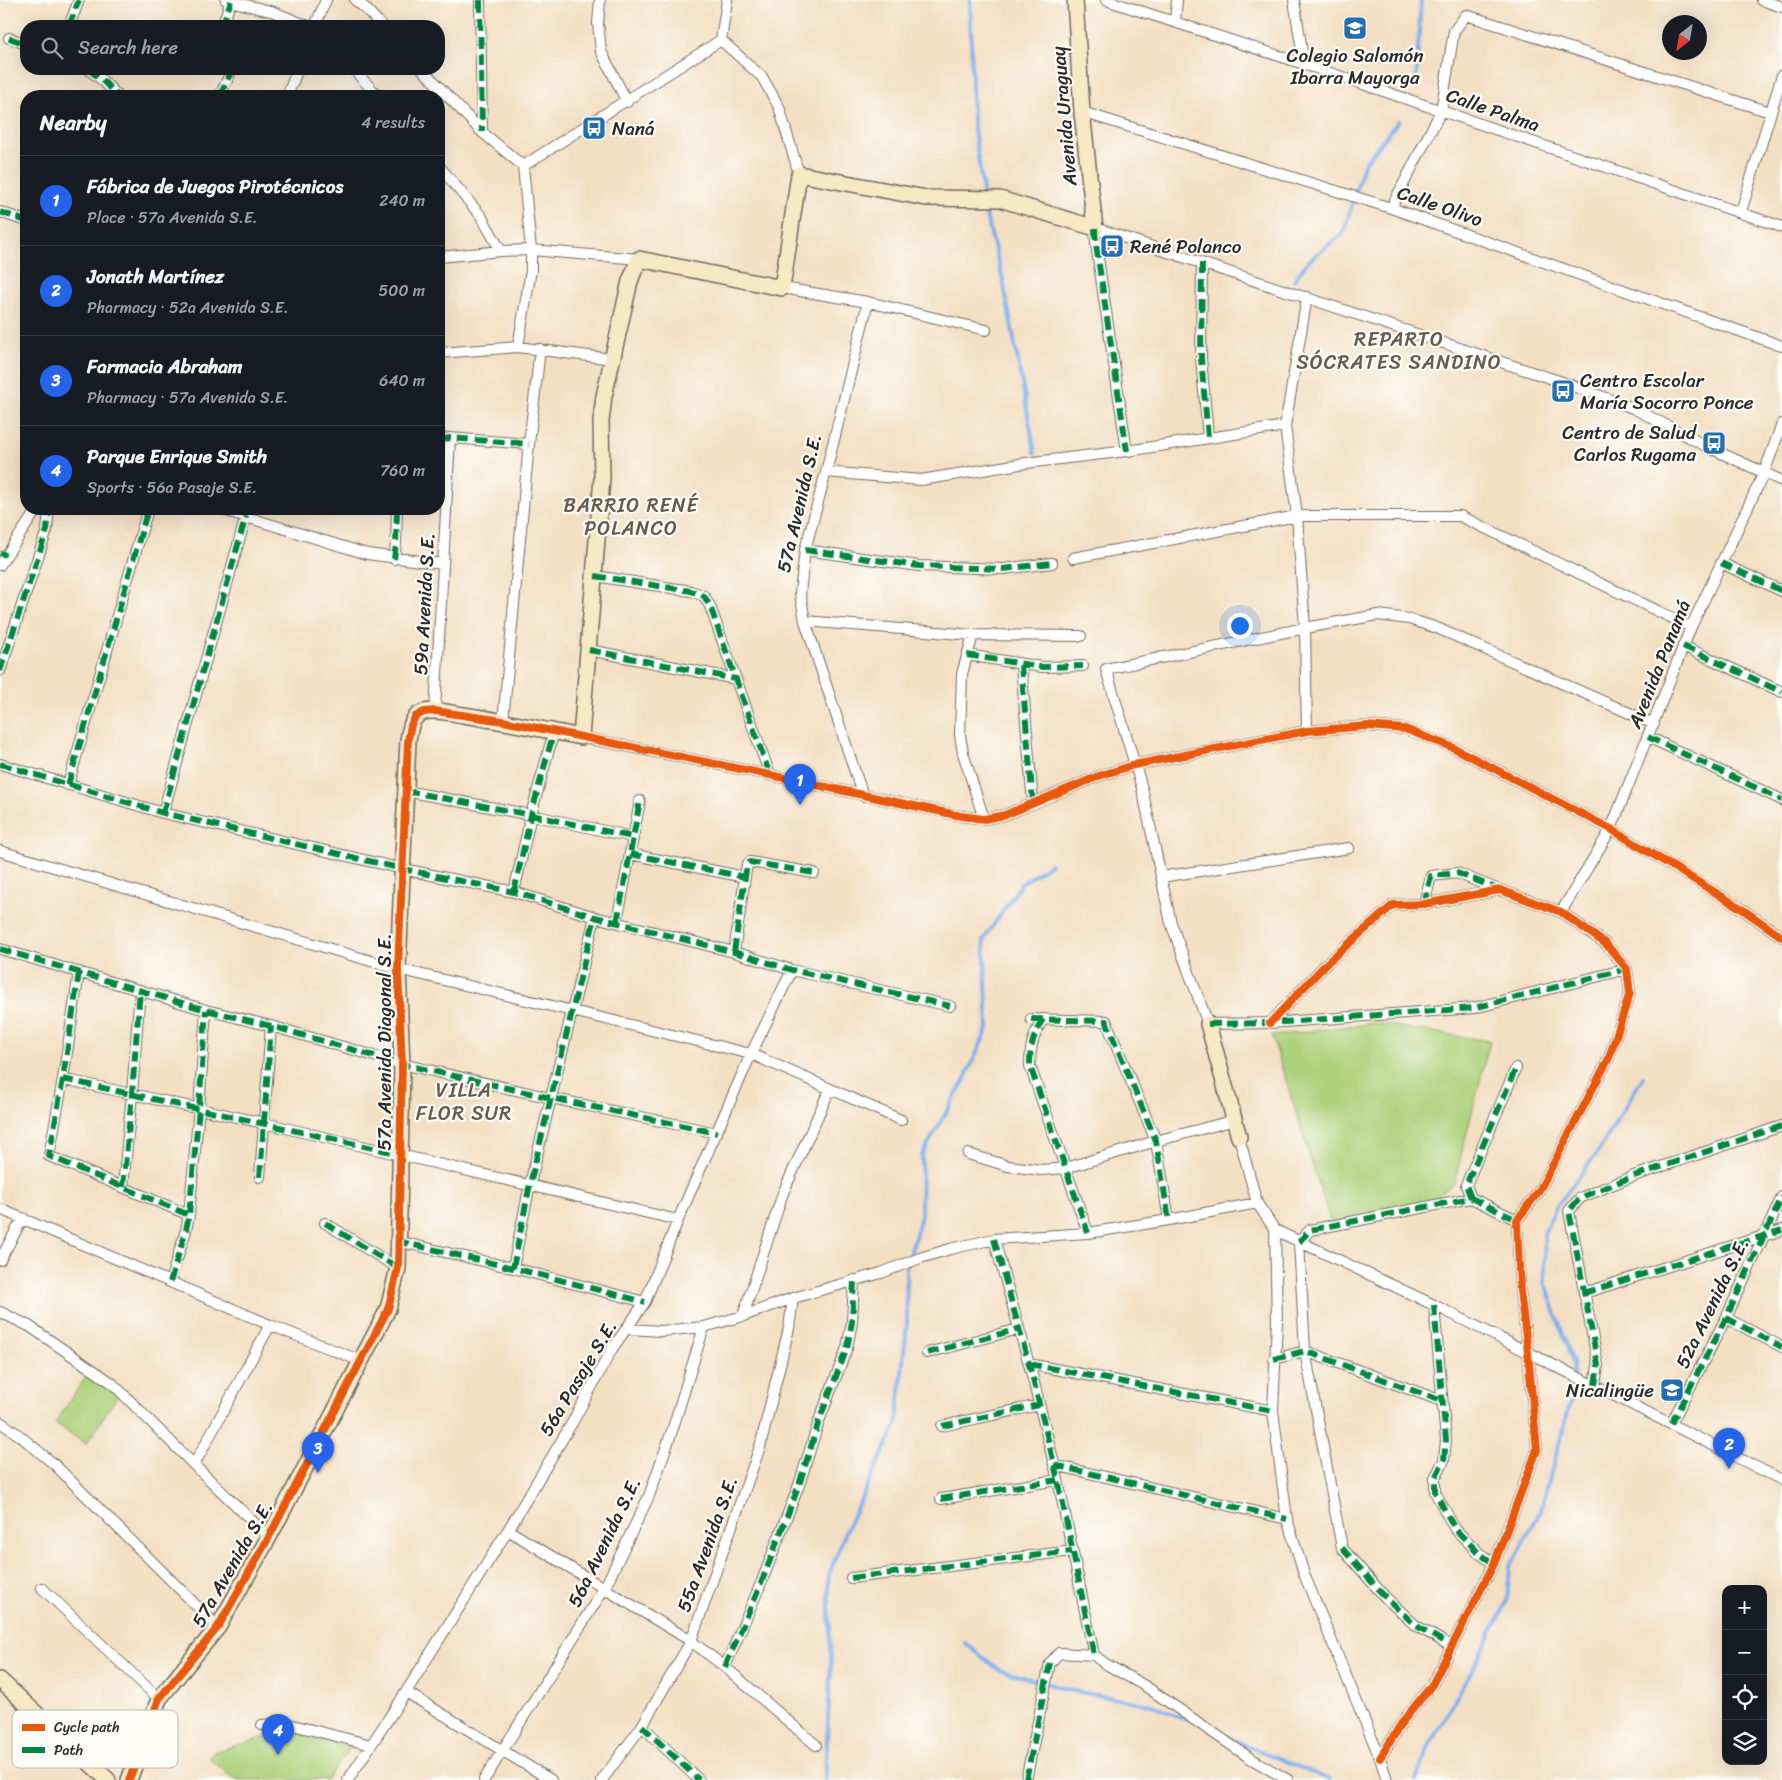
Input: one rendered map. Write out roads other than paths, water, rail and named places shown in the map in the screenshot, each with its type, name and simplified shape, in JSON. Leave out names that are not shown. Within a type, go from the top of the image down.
[{"type":"street","points":[[71,20],[79,0]]},
{"type":"street","points":[[318,20],[326,0]]},
{"type":"street","points":[[355,0],[376,20]]},
{"type":"street","points":[[480,0],[482,132]]},
{"type":"street","points":[[600,0],[598,23],[601,51],[627,102]]},
{"type":"street","points":[[523,166],[627,102],[721,40],[727,0]]},
{"type":"street","name":"Avenida Uraguay","points":[[1075,0],[1082,112],[1095,228]]},
{"type":"street","name":"Calle Palma","points":[[1106,0],[1304,64],[1782,227]]},
{"type":"street","points":[[1175,21],[1176,0]]},
{"type":"street","points":[[1294,0],[1304,64]]},
{"type":"street","points":[[1762,0],[1782,7]]},
{"type":"street","points":[[224,20],[229,1],[274,12],[293,20]]},
{"type":"street","points":[[1391,208],[1442,111],[1454,31],[1466,15],[1770,112]]},
{"type":"street","points":[[9,38],[20,42]]},
{"type":"street","points":[[721,40],[762,77],[779,107],[800,174],[782,288]]},
{"type":"street","points":[[96,75],[112,90]]},
{"type":"street","points":[[223,90],[230,75]]},
{"type":"street","points":[[289,90],[296,75]]},
{"type":"street","points":[[359,75],[372,90]]},
{"type":"street","points":[[428,75],[442,90]]},
{"type":"street","points":[[1741,212],[1782,75]]},
{"type":"street","points":[[445,93],[482,132],[523,166],[532,250],[518,347]]},
{"type":"street","name":"Calle Olivo","points":[[1082,112],[1391,208],[1782,346]]},
{"type":"street","points":[[445,173],[481,216],[501,250]]},
{"type":"street","points":[[800,174],[926,198],[1000,199],[1095,228],[1556,380],[1633,408],[1782,481]]},
{"type":"street","points":[[0,212],[20,219]]},
{"type":"street","points":[[1095,228],[1096,246],[1127,451]]},
{"type":"street","points":[[445,256],[501,250],[532,250],[639,259],[782,288],[868,302],[986,330]]},
{"type":"street","points":[[582,737],[596,576],[602,478],[601,422],[604,396],[630,281],[639,259]]},
{"type":"street","points":[[1202,263],[1200,275],[1201,358],[1208,437]]},
{"type":"street","points":[[1307,297],[1285,426],[1297,516],[1306,628],[1307,731]]},
{"type":"street","name":"57a Avenida S.E.","points":[[863,796],[805,621],[800,593],[805,550],[868,302]]},
{"type":"street","points":[[445,353],[518,347],[612,359]]},
{"type":"street","points":[[503,720],[528,444],[540,350]]},
{"type":"street","name":"Avenida Panamá","points":[[1561,912],[1611,829],[1691,627],[1764,473],[1782,424]]},
{"type":"street","points":[[826,472],[921,480],[1026,463],[1127,451],[1285,426]]},
{"type":"street","name":"59a Avenida S.E.","points":[[436,711],[450,438]]},
{"type":"street","points":[[445,439],[528,444]]},
{"type":"street","points":[[0,565],[3,554],[32,515]]},
{"type":"street","points":[[0,671],[47,530],[48,515]]},
{"type":"street","points":[[68,785],[146,515]]},
{"type":"street","points":[[242,515],[367,554],[443,564]]},
{"type":"street","points":[[394,559],[397,515]]},
{"type":"street","points":[[163,813],[246,516]]},
{"type":"street","points":[[1073,558],[1297,516],[1460,516],[1691,627]]},
{"type":"street","points":[[805,550],[919,566],[1003,569],[1052,563]]},
{"type":"street","points":[[1721,563],[1782,591]]},
{"type":"street","points":[[596,576],[691,591],[704,596],[710,606],[770,775]]},
{"type":"street","points":[[1654,724],[1437,628],[1408,619],[1378,616],[1306,628],[1106,669],[1142,788],[1171,923],[1208,1024],[1257,1203],[1275,1230],[1568,1371],[1782,1480]]},
{"type":"street","points":[[805,621],[973,635],[1081,636]]},
{"type":"street","points":[[973,635],[962,674],[960,735],[963,753],[984,819]]},
{"type":"street","points":[[1684,646],[1782,692]]},
{"type":"street","points":[[589,650],[736,679]]},
{"type":"street","points":[[968,655],[1021,665],[1042,667],[1083,666]]},
{"type":"street","points":[[1021,665],[1033,803]]},
{"type":"street","points":[[436,711],[503,720],[960,816],[984,819],[1005,815],[1099,776],[1134,765],[1307,731],[1367,726],[1405,729],[1454,748],[1611,829],[1739,906],[1782,937]]},
{"type":"street","name":"57a Avenida Diagonal S.E.","points":[[361,1361],[388,1309],[398,1268],[397,1241],[402,1064],[398,969],[408,740],[411,724],[415,717],[424,712],[436,711]]},
{"type":"street","points":[[514,892],[531,815],[554,732]]},
{"type":"street","points":[[1648,737],[1782,800]]},
{"type":"street","points":[[0,764],[163,813],[403,869],[514,892],[595,917],[734,952],[792,970],[950,1006]]},
{"type":"street","points":[[406,791],[633,837]]},
{"type":"street","points":[[617,922],[640,801]]},
{"type":"street","points":[[1161,877],[1349,848]]},
{"type":"street","points":[[0,852],[398,969],[751,1054],[901,1120]]},
{"type":"street","points":[[630,854],[745,877]]},
{"type":"street","points":[[734,952],[747,865],[750,862],[814,873]]},
{"type":"street","points":[[1380,1758],[1403,1721],[1432,1685],[1494,1564],[1537,1450],[1520,1291],[1517,1220],[1539,1191],[1609,1058],[1630,993],[1627,969],[1606,944],[1561,912],[1457,873],[1431,876],[1424,904]]},
{"type":"street","points":[[1270,1023],[1328,962],[1393,905],[1424,904],[1500,890]]},
{"type":"street","points":[[513,1268],[530,1184],[595,917]]},
{"type":"street","points":[[0,949],[206,1010],[271,1026],[402,1064],[717,1133]]},
{"type":"street","points":[[1208,1024],[1270,1023],[1474,1008],[1627,969]]},
{"type":"street","name":"56a Pasaje S.E.","points":[[348,1780],[508,1530],[572,1423],[612,1349],[628,1329],[645,1302],[678,1220],[751,1054],[792,970]]},
{"type":"street","points":[[79,972],[64,1079],[49,1156],[189,1215]]},
{"type":"street","points":[[123,1188],[140,990]]},
{"type":"street","points":[[170,1282],[189,1215],[206,1010]]},
{"type":"street","points":[[1031,1019],[1106,1021],[1156,1141],[1169,1220]]},
{"type":"street","points":[[1043,1019],[1033,1037],[1030,1066],[1088,1233]]},
{"type":"street","points":[[260,1177],[271,1026]]},
{"type":"street","points":[[1472,1198],[1466,1185],[1516,1068]]},
{"type":"street","points":[[64,1079],[400,1154],[678,1220]]},
{"type":"street","points":[[743,1316],[783,1193],[830,1088]]},
{"type":"street","points":[[968,1154],[1008,1166],[1042,1170],[1066,1168],[1235,1120]]},
{"type":"street","points":[[1595,1385],[1598,1365],[1569,1210],[1580,1198],[1631,1176],[1782,1126]]},
{"type":"street","name":"52a Avenida S.E.","points":[[1671,1424],[1726,1318],[1782,1196]]},
{"type":"street","points":[[1451,1646],[1415,1626],[1385,1597],[1342,1548],[1305,1351],[1299,1242],[1310,1230],[1472,1198],[1517,1220]]},
{"type":"street","points":[[628,1329],[661,1331],[704,1327],[743,1316],[793,1298],[881,1273],[920,1258],[994,1239],[1088,1233],[1257,1203]]},
{"type":"street","points":[[0,1209],[270,1325],[361,1361]]},
{"type":"street","points":[[0,1260],[23,1218]]},
{"type":"street","points":[[325,1223],[398,1268]]},
{"type":"street","points":[[1275,1230],[1277,1322],[1273,1411],[1287,1519],[1304,1574],[1380,1758],[1387,1780]]},
{"type":"street","points":[[1584,1293],[1782,1230]]},
{"type":"street","points":[[994,1239],[1029,1364],[1058,1480],[1094,1655]]},
{"type":"street","points":[[397,1241],[645,1302]]},
{"type":"street","points":[[725,1667],[762,1581],[799,1485],[819,1421],[846,1348],[852,1322],[854,1280]]},
{"type":"street","name":"55a Avenida S.E.","points":[[602,1780],[642,1726],[691,1641],[760,1448],[789,1328],[793,1298]]},
{"type":"street","points":[[1434,1305],[1446,1440],[1444,1460],[1435,1478],[1434,1492],[1455,1529],[1479,1553],[1494,1564]]},
{"type":"street","points":[[0,1312],[29,1326],[112,1383],[269,1537]]},
{"type":"street","points":[[1726,1318],[1782,1347]]},
{"type":"street","points":[[194,1465],[270,1325]]},
{"type":"street","name":"56a Avenida S.E.","points":[[484,1780],[605,1588],[649,1496],[672,1431],[704,1327]]},
{"type":"street","points":[[927,1353],[1019,1329]]},
{"type":"street","points":[[1274,1359],[1305,1351],[1442,1401]]},
{"type":"street","name":"57a Avenida S.E.","points":[[154,1710],[158,1699],[218,1627],[269,1537],[361,1361]]},
{"type":"street","points":[[1029,1364],[1273,1411]]},
{"type":"street","points":[[942,1426],[1039,1406]]},
{"type":"street","points":[[0,1422],[55,1465],[218,1627]]},
{"type":"street","points":[[1054,1465],[1287,1519]]},
{"type":"street","points":[[941,1499],[1058,1480]]},
{"type":"street","points":[[508,1530],[691,1641],[725,1667],[816,1746]]},
{"type":"street","points":[[851,1578],[1072,1551]]},
{"type":"street","points":[[42,1588],[158,1699]]},
{"type":"street","points":[[1026,1780],[1050,1663],[1059,1654],[1094,1655],[1104,1663],[1145,1686],[1250,1758],[1288,1780]]},
{"type":"street","points":[[0,1680],[32,1710]]},
{"type":"street","points":[[406,1692],[551,1780]]},
{"type":"street","points":[[262,1725],[285,1723],[371,1745]]},
{"type":"street","points":[[642,1726],[699,1780]]},
{"type":"street","points":[[95,1768],[108,1780]]},
{"type":"street","name":"57a Avenida S.E.","points":[[128,1780],[132,1768]]},
{"type":"waterway","points":[[970,0],[973,122],[983,191]]},
{"type":"waterway","points":[[1416,82],[1421,0]]},
{"type":"waterway","points":[[1294,280],[1308,261],[1343,234],[1364,164],[1399,120]]},
{"type":"waterway","points":[[986,215],[1003,280],[1035,453]]},
{"type":"waterway","points":[[825,1780],[831,1662],[828,1577],[848,1526],[897,1424],[907,1322],[906,1269],[921,1216],[922,1155],[964,1081],[988,1028],[984,939],[1021,884],[1051,864]]},
{"type":"waterway","points":[[1416,1780],[1430,1744],[1476,1663],[1507,1601],[1510,1567],[1541,1510],[1574,1390],[1573,1364],[1545,1282],[1544,1233],[1557,1206],[1600,1149],[1643,1077]]},
{"type":"waterway","points":[[965,1643],[999,1670],[1074,1691],[1152,1705],[1187,1720]]},
{"type":"waterway","points":[[1225,1736],[1330,1780]]},
{"type":"place","name":"Colegio Salomón Ibarra Mayorga","points":[[1355,28]]},
{"type":"place","name":"Naná","points":[[594,128]]},
{"type":"place","name":"René Polanco","points":[[1112,246]]},
{"type":"place","name":"Centro Escolar María Socorro Ponce","points":[[1563,391]]},
{"type":"place","name":"Centro de Salud Carlos Rugama","points":[[1714,443]]},
{"type":"place","name":"Fábrica de Juegos Pirotécnicos","points":[[800,805]]},
{"type":"place","name":"Nicalingüe","points":[[1672,1390]]},
{"type":"place","name":"Jonath Martínez","points":[[1729,1469]]},
{"type":"place","name":"Farmacia Abraham","points":[[318,1473]]},
{"type":"place","name":"Parque Enrique Smith","points":[[278,1755]]},
{"type":"district","name":"REPARTO SÓCRATES SANDINO","points":[[1399,350]]},
{"type":"district","name":"BARRIO RENÉ POLANCO","points":[[631,516]]},
{"type":"district","name":"VILLA FLOR SUR","points":[[464,1102]]}]
